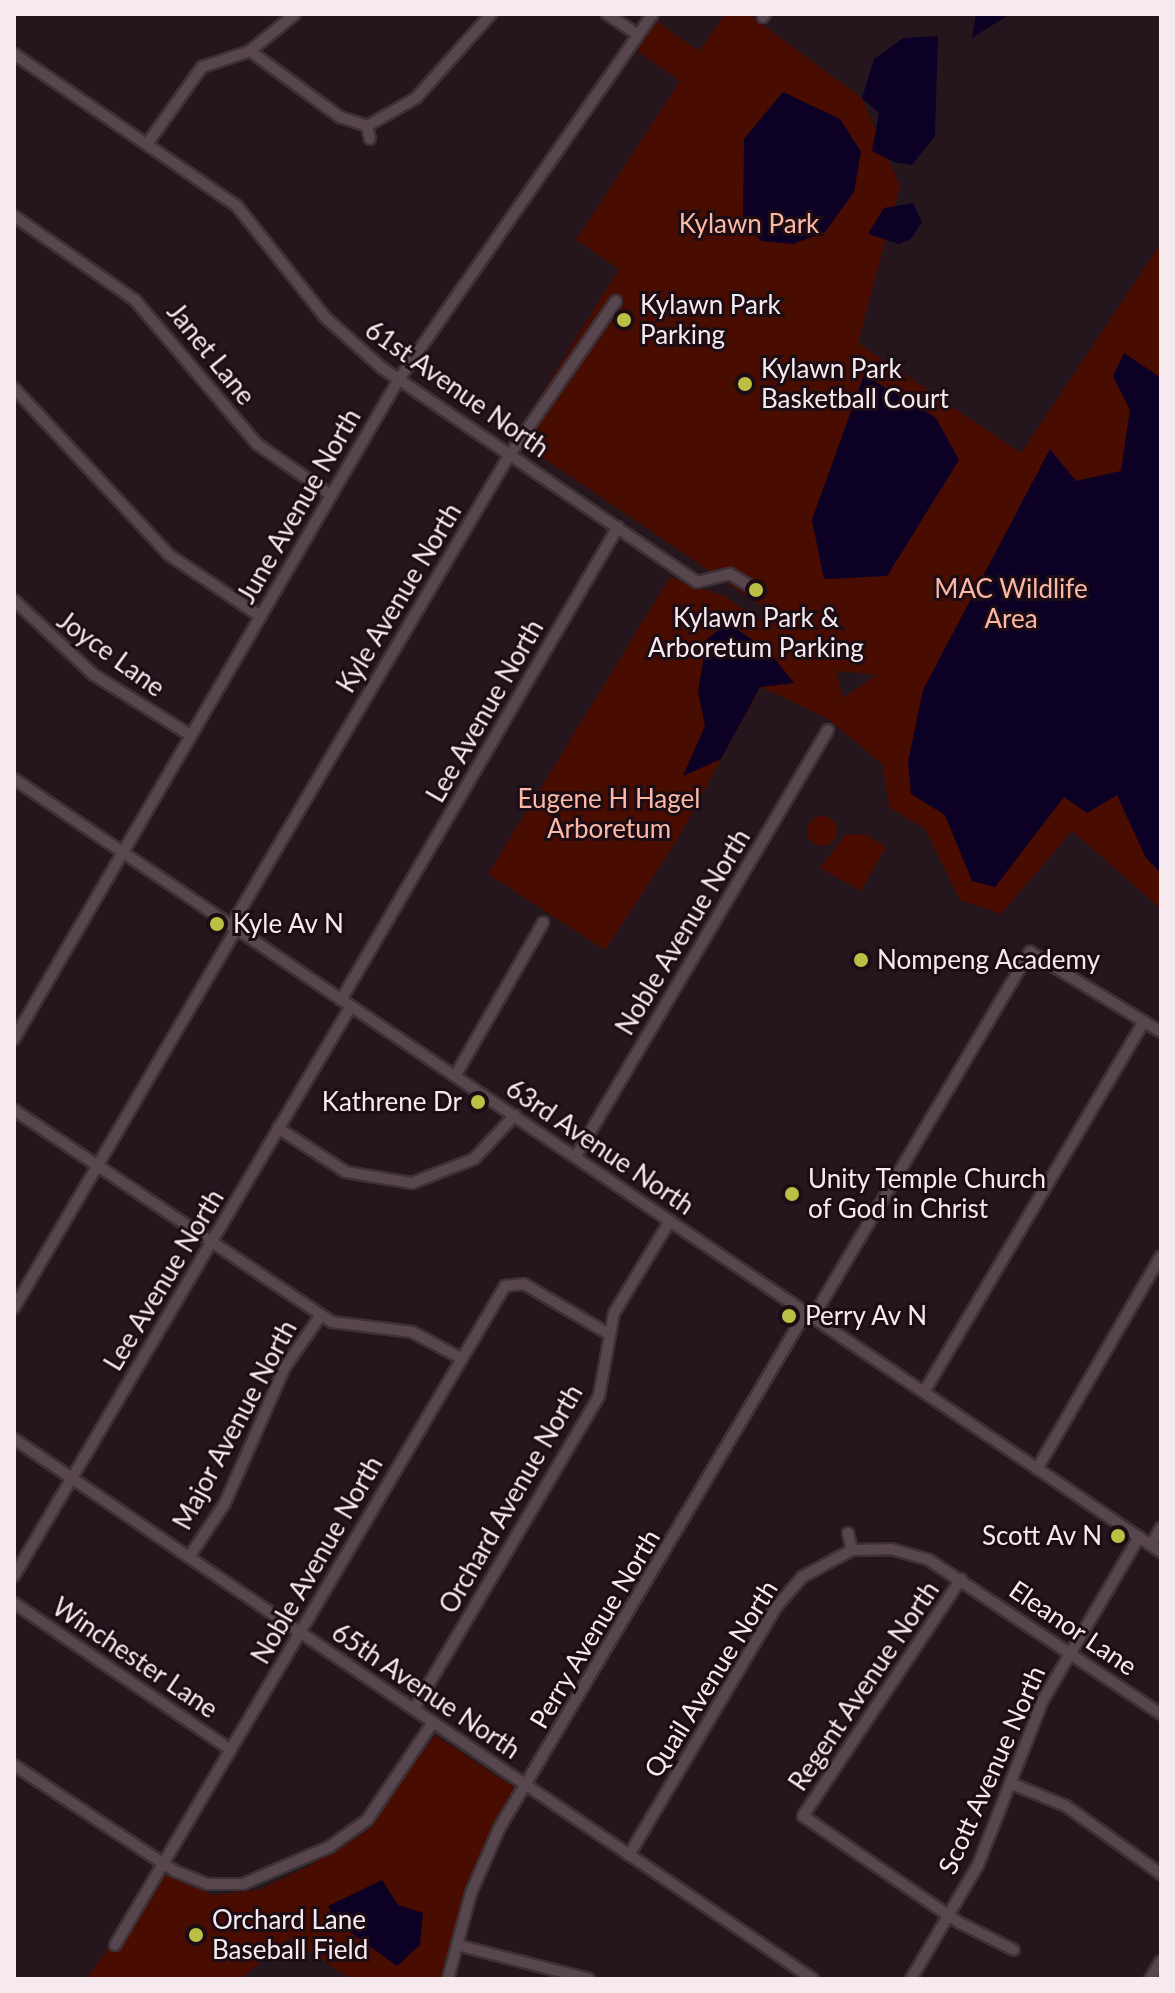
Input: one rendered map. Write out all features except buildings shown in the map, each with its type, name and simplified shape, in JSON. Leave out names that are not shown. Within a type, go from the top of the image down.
[{"type":"street","points":[[147,144],[202,67],[250,51],[295,14]]},
{"type":"street","points":[[250,51],[340,117],[367,126],[416,98],[491,14]]},
{"type":"street","points":[[607,14],[638,35]]},
{"type":"street","name":"June Avenue North","points":[[14,1039],[399,379],[653,14]]},
{"type":"street","name":"61st Avenue North","points":[[14,54],[237,206],[342,335],[399,379],[697,582],[730,574],[753,588]]},
{"type":"street","points":[[367,126],[370,139]]},
{"type":"street","name":"Janet Lane","points":[[14,216],[135,300],[257,444],[331,495]]},
{"type":"street","name":"Kyle Avenue North","points":[[14,1308],[99,1167],[234,927],[510,454],[616,301]]},
{"type":"street","points":[[14,388],[169,555],[260,616]]},
{"type":"street","name":"Lee Avenue North","points":[[14,1576],[212,1243],[618,527]]},
{"type":"street","name":"Joyce Lane","points":[[14,600],[94,675],[190,735]]},
{"type":"street","name":"Noble Avenue North","points":[[576,1156],[828,730]]},
{"type":"street","name":"63rd Avenue North","points":[[14,781],[1161,1552]]},
{"type":"street","points":[[455,1076],[543,923]]},
{"type":"street","name":"Perry Avenue North","points":[[448,1979],[484,1859],[1030,952],[1144,1021]]},
{"type":"street","points":[[924,1392],[1144,1021],[1161,1032]]},
{"type":"street","points":[[14,1110],[321,1315],[355,1329],[412,1332],[461,1358]]},
{"type":"street","points":[[278,1128],[346,1172],[412,1183],[474,1159],[515,1115]]},
{"type":"street","name":"Orchard Avenue North","points":[[414,1709],[599,1396],[609,1334],[621,1298],[670,1221]]},
{"type":"street","points":[[1037,1469],[1161,1256]]},
{"type":"street","name":"Noble Avenue North","points":[[115,1945],[461,1358],[512,1280],[609,1334]]},
{"type":"street","name":"Major Avenue North","points":[[189,1557],[230,1492],[285,1367],[321,1315]]},
{"type":"street","name":"65th Avenue North","points":[[14,1439],[813,1979]]},
{"type":"street","points":[[1151,1545],[1161,1528]]},
{"type":"street","points":[[848,1533],[852,1550],[910,1553],[961,1579]]},
{"type":"street","name":"Scott Avenue North","points":[[911,1979],[949,1916],[1070,1653],[1139,1537]]},
{"type":"street","name":"Quail Avenue North","points":[[629,1855],[777,1606],[802,1577],[852,1550]]},
{"type":"street","name":"Eleanor Lane","points":[[961,1579],[1161,1714]]},
{"type":"street","name":"Regent Avenue North","points":[[949,1916],[803,1816],[961,1579]]},
{"type":"street","name":"Winchester Lane","points":[[14,1603],[231,1750]]},
{"type":"street","points":[[14,1765],[163,1865],[208,1884],[243,1884],[329,1847],[383,1803],[433,1722]]},
{"type":"street","points":[[1010,1783],[1066,1806],[1161,1874]]},
{"type":"street","points":[[949,1916],[1014,1950]]},
{"type":"street","points":[[457,1945],[589,1979]]},
{"type":"street","points":[[1150,1979],[1161,1961]]},
{"type":"green space","points":[[725,14],[748,14],[862,98],[900,186],[858,343],[1021,453],[1161,243],[1161,909],[1072,831],[1001,914],[960,900],[925,829],[889,807],[883,765],[828,719],[761,687],[676,842],[605,950],[488,874],[670,577],[724,596],[763,622],[770,612],[514,438],[619,269],[576,240],[680,81],[637,51],[656,21],[699,51]],"holes":[[[837,671],[877,675],[842,698]]]},
{"type":"green space","points":[[822,816],[833,820],[837,831],[833,842],[822,846],[811,842],[807,831],[811,820]]},
{"type":"green space","points":[[865,834],[886,847],[861,891],[820,868],[845,835]]},
{"type":"green space","points":[[435,1735],[516,1789],[478,1858],[441,1979],[351,1979],[289,1938],[241,1979],[86,1979],[163,1874],[214,1895],[261,1889],[310,1865],[362,1834]]},
{"type":"shaded area","points":[[976,14],[1010,14],[972,38]]},
{"type":"shaded area","points":[[938,36],[935,136],[912,165],[894,162],[872,151],[879,113],[862,98],[874,59],[903,38]]},
{"type":"shaded area","points":[[783,92],[840,119],[861,152],[854,192],[825,232],[793,244],[762,241],[743,223],[744,139]]},
{"type":"shaded area","points":[[913,203],[922,222],[911,239],[899,244],[868,234],[884,208]]},
{"type":"shaded area","points":[[1124,353],[1161,378],[1161,873],[1146,858],[1117,795],[1087,813],[1064,797],[995,887],[972,881],[945,815],[911,794],[908,762],[923,690],[1050,449],[1076,481],[1121,471],[1130,410],[1113,376]]},
{"type":"shaded area","points":[[864,375],[936,418],[959,460],[887,576],[824,579],[812,520]]},
{"type":"shaded area","points":[[727,623],[768,650],[794,683],[760,687],[721,759],[683,776],[705,726],[698,691],[707,639]]},
{"type":"shaded area","points":[[382,1880],[398,1905],[423,1913],[420,1945],[397,1966],[335,1921],[328,1906]]},
{"type":"place","name":"Kylawn Park Parking","points":[[624,320]]},
{"type":"place","name":"Kylawn Park Basketball Court","points":[[745,384]]},
{"type":"place","name":"Kylawn Park & Arboretum Parking","points":[[756,590]]},
{"type":"place","name":"Kyle Av N","points":[[217,924]]},
{"type":"place","name":"Nompeng Academy","points":[[861,960]]},
{"type":"place","name":"Kathrene Dr","points":[[478,1102]]},
{"type":"place","name":"Unity Temple Church of God in Christ","points":[[792,1194]]},
{"type":"place","name":"Perry Av N","points":[[789,1316]]},
{"type":"place","name":"Scott Av N","points":[[1118,1536]]},
{"type":"place","name":"Orchard Lane Baseball Field","points":[[196,1935]]},
{"type":"park label","name":"Kylawn Park","points":[[749,224]]},
{"type":"park label","name":"MAC Wildlife Area","points":[[1011,604]]},
{"type":"park label","name":"Eugene H Hagel Arboretum","points":[[609,814]]}]
